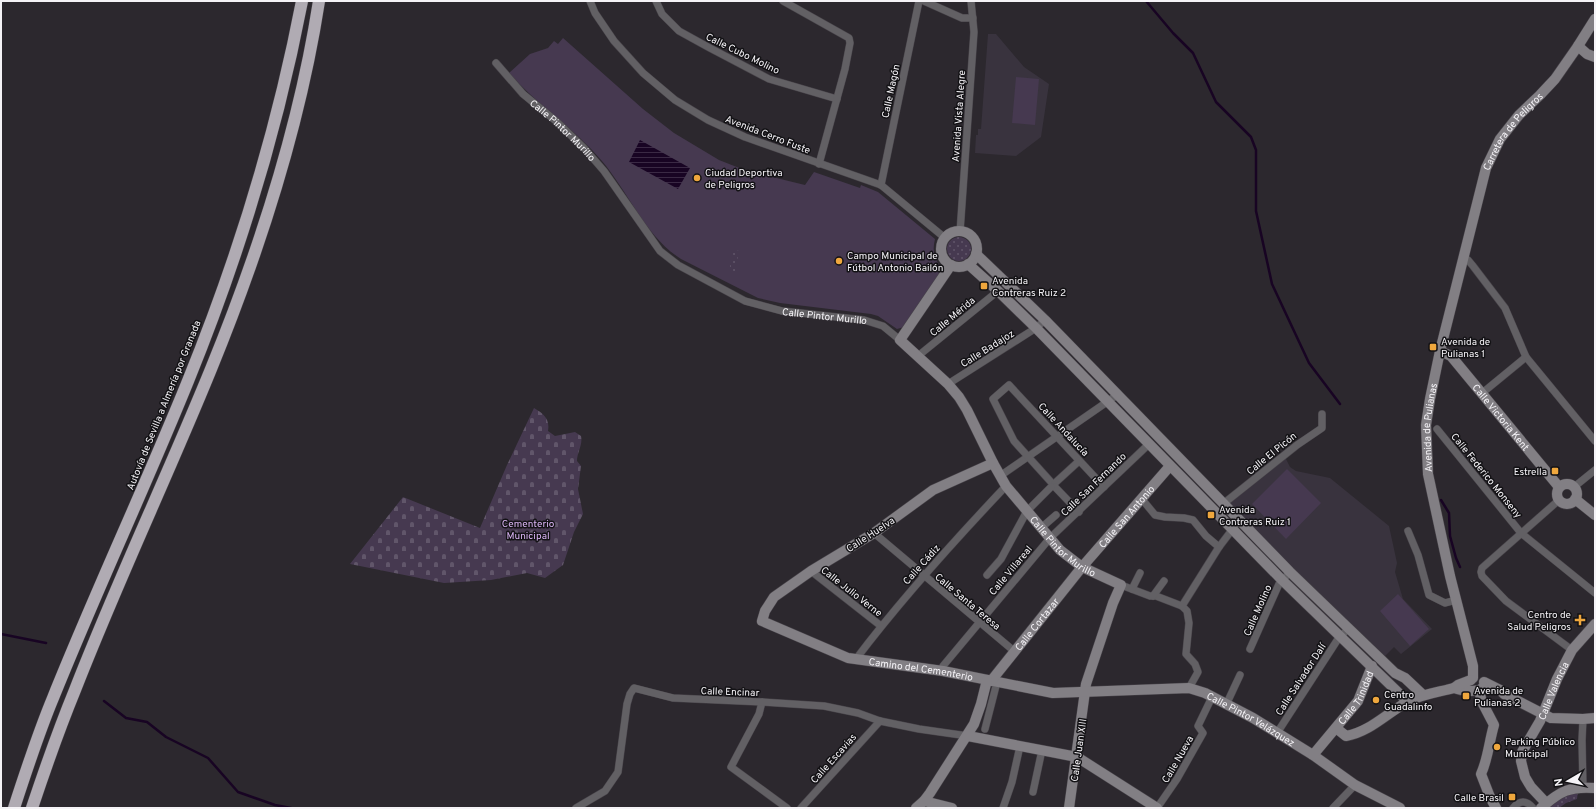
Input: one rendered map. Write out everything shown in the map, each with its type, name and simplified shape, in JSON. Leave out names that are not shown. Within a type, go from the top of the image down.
[{"type":"highway","name":"Autovía de Sevilla a Almería por Granada","points":[[14,808],[58,687],[188,380],[222,293],[248,217],[268,149],[286,79],[302,1]]},
{"type":"highway","points":[[32,808],[75,690],[212,368],[252,259],[294,122],[319,1]]},
{"type":"street","name":"Avenida Cerro Fuste","points":[[590,1],[595,13],[614,41],[643,73],[675,100],[708,120],[745,137],[881,185],[945,238]]},
{"type":"street","name":"Calle Cubo Molino","points":[[656,1],[666,18],[679,31],[708,47],[769,79],[837,99]]},
{"type":"street","points":[[783,1],[849,38],[850,43],[837,99],[819,164]]},
{"type":"street","name":"Calle Magón","points":[[881,185],[919,1]]},
{"type":"street","points":[[924,1],[962,18],[973,18]]},
{"type":"street","name":"Avenida Vista Alegre","points":[[960,232],[974,32],[971,1]]},
{"type":"street","name":"Carretera de Peligros","points":[[1463,259],[1486,168],[1500,139],[1519,115],[1555,79],[1578,46],[1591,33],[1595,19]]},
{"type":"street","points":[[1578,46],[1587,54],[1595,56]]},
{"type":"street","name":"Calle Pintor Murillo","points":[[496,63],[523,94],[557,122],[584,148],[604,171],[660,252],[678,265],[745,300],[782,311],[864,320],[883,326],[948,384],[959,397],[968,410],[993,463],[1006,486],[1060,550],[1082,567],[1121,585],[1182,606]]},
{"type":"street","points":[[960,232],[969,235],[974,240],[976,254],[972,261],[968,264],[958,267],[951,265],[943,258],[941,252],[945,238],[950,234],[960,232]]},
{"type":"street","points":[[976,254],[1045,320],[1290,572],[1395,673],[1405,678],[1423,695]]},
{"type":"street","points":[[1463,259],[1468,260],[1505,308],[1526,357],[1595,441]]},
{"type":"street","name":"Avenida de Pulianas","points":[[1463,259],[1440,351],[1430,399],[1426,425],[1426,450],[1428,474],[1456,600],[1477,684]]},
{"type":"street","points":[[968,264],[1036,328],[1282,580],[1408,702]]},
{"type":"street","points":[[900,340],[951,265]]},
{"type":"street","name":"Calle Mérida","points":[[918,356],[998,291]]},
{"type":"street","name":"Calle Badajoz","points":[[948,384],[1036,328],[1045,320]]},
{"type":"street","name":"Calle Victoria Kent","points":[[1440,351],[1451,356],[1559,487]]},
{"type":"street","points":[[1481,394],[1526,357]]},
{"type":"street","name":"Calle Andalucía","points":[[1027,457],[1014,441],[993,399],[1009,385],[1104,487]]},
{"type":"street","points":[[1000,476],[1117,395]]},
{"type":"street","name":"Calle El Picón","points":[[1223,504],[1297,445],[1322,428],[1322,414]]},
{"type":"street","name":"Calle Federico Monseny","points":[[1437,429],[1521,533],[1595,593]]},
{"type":"street","name":"Calle San Fernando","points":[[1050,538],[1079,512],[1148,444]]},
{"type":"street","points":[[1027,457],[1079,512]]},
{"type":"street","points":[[1170,466],[1178,458]]},
{"type":"street","points":[[987,575],[1001,559],[1027,511],[1079,460]]},
{"type":"street","name":"Calle Huelva","points":[[762,621],[765,611],[774,598],[811,571],[874,533],[933,490],[993,463]]},
{"type":"street","name":"Calle San Antonio","points":[[1082,567],[1170,466]]},
{"type":"street","points":[[1574,487],[1595,470]]},
{"type":"street","points":[[1567,483],[1574,487],[1577,492],[1575,499],[1568,504],[1562,503],[1556,493],[1559,487],[1567,483]]},
{"type":"street","name":"Calle Cádiz","points":[[856,659],[881,626],[923,576],[1006,486]]},
{"type":"street","points":[[1141,498],[1155,515],[1193,520],[1206,536],[1219,547]]},
{"type":"street","points":[[1575,499],[1595,515]]},
{"type":"street","points":[[1559,500],[1482,568],[1481,572],[1482,576],[1506,602],[1572,650]]},
{"type":"street","points":[[1041,528],[1056,515]]},
{"type":"street","points":[[1189,688],[1198,672],[1195,664],[1186,654],[1189,623],[1187,611],[1182,606],[1219,547],[1239,521]]},
{"type":"street","points":[[1408,531],[1418,556],[1429,594],[1446,603],[1456,600]]},
{"type":"street","name":"Calle Santa Teresa","points":[[874,533],[923,576],[1014,651]]},
{"type":"street","name":"Calle Villareal","points":[[943,671],[943,666],[1050,538]]},
{"type":"street","name":"Calle Cortazar","points":[[991,681],[1082,567]]},
{"type":"street","name":"Calle Julio Verne","points":[[811,571],[881,626]]},
{"type":"street","name":"Calle Molino","points":[[1250,649],[1279,584],[1290,572]]},
{"type":"street","points":[[1132,589],[1140,573]]},
{"type":"street","points":[[1153,596],[1164,581]]},
{"type":"street","name":"Calle Juan XIII","points":[[1069,808],[1086,693],[1086,684],[1113,603],[1121,585]]},
{"type":"street","name":"Camino del Cementerio","points":[[762,621],[848,658],[943,671],[1053,693],[1086,693]]},
{"type":"street","name":"Calle Valencia","points":[[1544,806],[1525,777],[1521,762],[1523,747],[1543,714],[1557,678],[1572,650],[1594,627]]},
{"type":"street","name":"Calle Salvador Dalí","points":[[1278,732],[1340,637],[1348,629]]},
{"type":"street","name":"Calle Trinidad","points":[[1313,755],[1358,701],[1372,666]]},
{"type":"street","points":[[1226,705],[1240,675]]},
{"type":"street","points":[[985,729],[991,681]]},
{"type":"street","points":[[952,808],[923,806],[968,736],[991,681]]},
{"type":"street","points":[[1477,684],[1482,702],[1494,725],[1488,747],[1487,762],[1481,774],[1495,808]]},
{"type":"street","name":"Calle Trinidad","points":[[1336,728],[1346,736],[1352,735],[1377,722],[1408,702],[1423,695],[1454,688],[1459,690],[1477,684],[1504,694],[1551,718],[1595,718]]},
{"type":"street","name":"Calle Encinar","points":[[576,808],[605,791],[618,772],[627,704],[630,694],[634,688],[673,698],[824,706],[858,713],[880,721],[919,729],[968,736]]},
{"type":"street","name":"Calle Pintor Velázquez","points":[[1086,693],[1189,688],[1205,693],[1278,732],[1355,785],[1400,808]]},
{"type":"street","name":"Calle Nueva","points":[[1157,808],[1177,779],[1203,733],[1198,726],[1212,697]]},
{"type":"street","points":[[762,702],[759,714],[731,767],[787,808]]},
{"type":"street","points":[[1583,719],[1583,787]]},
{"type":"street","name":"Calle Escavias","points":[[801,808],[880,721]]},
{"type":"street","points":[[968,736],[1077,757],[1157,808]]},
{"type":"street","points":[[1003,808],[1012,782],[1020,746]]},
{"type":"street","points":[[1033,792],[1042,750]]},
{"type":"street","points":[[1332,808],[1355,785]]},
{"type":"street","points":[[1544,806],[1566,790],[1574,787],[1595,788]]},
{"type":"street","points":[[1513,808],[1518,802],[1524,802],[1533,808]]},
{"type":"shaded area","points":[[988,34],[996,34],[1024,67],[1049,84],[1041,137],[1016,156],[975,153],[976,135],[978,135],[978,129],[981,129]]},
{"type":"shaded area","points":[[640,140],[690,168],[678,189],[629,162]]},
{"type":"shaded area","points":[[1285,457],[1290,467],[1296,471],[1330,478],[1389,526],[1397,563],[1395,572],[1403,599],[1432,629],[1401,654],[1394,647],[1385,656],[1293,568],[1229,503]]},
{"type":"green space","name":"Ciudad Deportiva de Peligros","points":[[563,38],[643,109],[674,133],[719,160],[747,171],[805,185],[814,172],[860,188],[861,185],[878,192],[935,239],[934,255],[943,269],[904,327],[897,329],[878,316],[871,314],[780,303],[758,298],[681,259],[668,249],[647,226],[612,173],[602,161],[580,138],[531,96],[509,73],[530,54],[548,48],[554,41],[558,44]]},
{"type":"green space","points":[[1016,77],[1039,79],[1035,125],[1012,123]]},
{"type":"green space","points":[[959,237],[967,241],[971,249],[967,257],[959,261],[951,257],[947,249],[951,241]]},
{"type":"green space","points":[[733,250],[739,251],[735,273],[729,272]]},
{"type":"green space","name":"Cementerio Municipal","points":[[534,408],[546,417],[548,431],[555,436],[575,432],[581,436],[577,461],[581,466],[578,489],[583,514],[574,532],[563,565],[545,578],[527,573],[491,580],[444,583],[350,564],[403,497],[480,528],[507,465]]},
{"type":"green space","points":[[1287,469],[1321,503],[1286,539],[1252,504]]},
{"type":"green space","points":[[1398,594],[1429,629],[1410,646],[1380,611]]},
{"type":"green space","points":[[1578,791],[1577,799],[1566,803],[1559,808],[1549,808],[1556,800]]},
{"type":"waterway","points":[[1146,1],[1173,33],[1193,53],[1216,102],[1251,137],[1256,150],[1256,211],[1272,284],[1309,363],[1340,404]]},
{"type":"waterway","points":[[1441,500],[1449,513],[1450,536],[1460,567]]},
{"type":"waterway","points":[[1,634],[46,643]]},
{"type":"waterway","points":[[104,701],[126,718],[147,722],[166,737],[208,758],[238,792],[275,805],[291,808]]},
{"type":"place","name":"Ciudad Deportiva de Peligros","points":[[697,178]]},
{"type":"place","name":"Campo Municipal de Fútbol Antonio Bailón","points":[[839,261]]},
{"type":"place","name":"Avenida Contreras Ruiz 2","points":[[984,286]]},
{"type":"place","name":"Avenida de Pulianas 1","points":[[1433,347]]},
{"type":"place","name":"Estrella","points":[[1555,471]]},
{"type":"place","name":"Avenida Contreras Ruiz 1","points":[[1211,515]]},
{"type":"place","name":"Centro de Salud Peligros","points":[[1580,620]]},
{"type":"place","name":"Avenida de Pulianas 2","points":[[1466,696]]},
{"type":"place","name":"Centro Guadalinfo","points":[[1376,700]]},
{"type":"place","name":"Parking Público Municipal","points":[[1497,747]]},
{"type":"place","name":"Calle Brasil","points":[[1512,797]]}]
